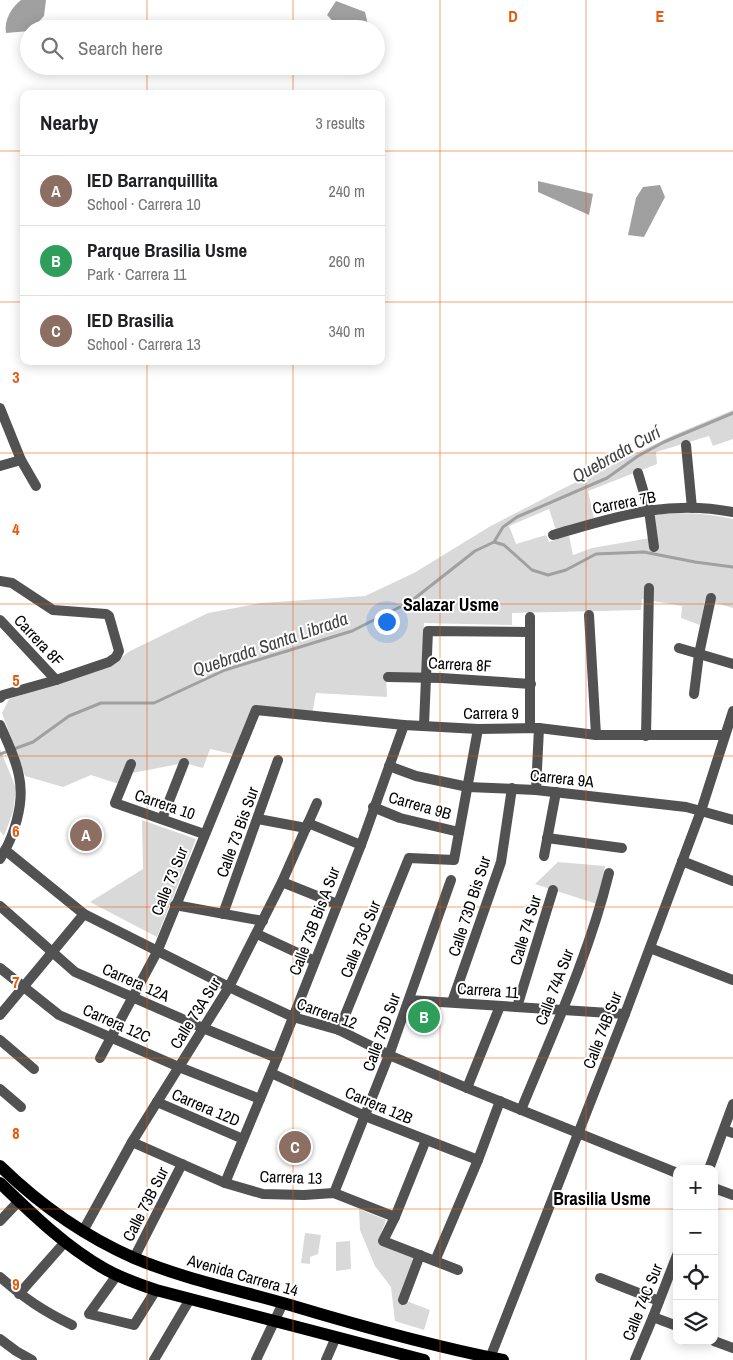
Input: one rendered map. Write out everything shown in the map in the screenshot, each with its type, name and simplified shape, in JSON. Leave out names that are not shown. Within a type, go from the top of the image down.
[{"type":"main road","name":"Avenida Carrera 14","points":[[0,1166],[47,1207],[83,1231],[134,1258],[167,1270],[283,1303],[438,1346],[496,1359]]},
{"type":"main road","points":[[0,1182],[65,1242],[117,1275],[156,1290],[424,1360]]},
{"type":"street","points":[[0,408],[21,460],[36,486]]},
{"type":"street","points":[[686,445],[692,508]]},
{"type":"street","points":[[0,466],[21,460]]},
{"type":"street","points":[[638,473],[649,510],[654,547]]},
{"type":"street","name":"Carrera 7B","points":[[553,535],[626,514],[649,510],[692,508],[733,512]]},
{"type":"street","points":[[0,581],[12,583],[53,610],[106,614],[109,616],[119,651],[109,662],[3,695],[0,698]]},
{"type":"street","points":[[646,736],[649,588]]},
{"type":"street","points":[[694,694],[699,654],[711,598]]},
{"type":"street","points":[[589,615],[596,736]]},
{"type":"street","points":[[530,618],[536,790]]},
{"type":"street","name":"Carrera 8F","points":[[0,620],[56,680]]},
{"type":"street","points":[[424,725],[428,631],[530,632]]},
{"type":"street","points":[[679,648],[733,664]]},
{"type":"street","name":"Carrera 8F","points":[[388,677],[426,677],[531,684]]},
{"type":"street","name":"Carrera 9","points":[[256,710],[404,725],[478,729],[535,728],[596,736],[725,735]]},
{"type":"street","name":"Calle 73 Sur","points":[[100,1058],[157,952],[256,710]]},
{"type":"street","name":"Calle 74B Sur","points":[[496,1359],[578,1132],[701,811],[733,711]]},
{"type":"street","name":"Calle 73B Bis A Sur","points":[[225,1183],[277,1058],[336,904],[361,845],[373,807],[404,725]]},
{"type":"street","points":[[1,727],[21,784],[19,807],[14,829],[3,855]]},
{"type":"street","points":[[459,832],[478,729]]},
{"type":"street","name":"Calle 73 Bis Sur","points":[[223,914],[278,760]]},
{"type":"street","points":[[162,819],[184,763]]},
{"type":"street","name":"Carrera 10","points":[[130,764],[115,803],[204,834]]},
{"type":"street","name":"Carrera 9A","points":[[389,766],[416,776],[468,787],[536,790],[686,807],[733,820]]},
{"type":"street","name":"Calle 73D Bis Sur","points":[[452,1002],[501,862],[512,788]]},
{"type":"street","points":[[544,856],[556,792]]},
{"type":"street","name":"Calle 73A Sur","points":[[83,1231],[132,1142],[229,987],[282,882],[317,803]]},
{"type":"street","name":"Carrera 9B","points":[[373,807],[400,818],[459,832]]},
{"type":"street","points":[[258,819],[307,826],[361,845]]},
{"type":"street","name":"Calle 73C Sur","points":[[339,1030],[409,858],[454,860],[459,832]]},
{"type":"street","points":[[547,838],[622,848]]},
{"type":"street","name":"Carrera 12","points":[[3,855],[84,914],[157,952],[292,1017],[339,1030],[389,1055],[673,1171]]},
{"type":"street","points":[[682,861],[733,881]]},
{"type":"street","name":"Calle 74A Sur","points":[[521,1110],[600,911],[609,873]]},
{"type":"street","name":"Calle 73D Sur","points":[[334,1193],[389,1055],[451,880]]},
{"type":"street","points":[[282,882],[336,904]]},
{"type":"street","name":"Calle 74 Sur","points":[[517,1007],[553,890]]},
{"type":"street","points":[[175,905],[263,921]]},
{"type":"street","name":"Carrera 12A","points":[[0,906],[76,972],[203,1028],[277,1058]]},
{"type":"street","points":[[0,1015],[84,914]]},
{"type":"street","points":[[257,934],[315,960]]},
{"type":"street","points":[[650,948],[733,980]]},
{"type":"street","name":"Carrera 12C","points":[[0,968],[59,1015],[179,1067],[260,1099]]},
{"type":"street","name":"Carrera 11","points":[[409,1000],[624,1014]]},
{"type":"street","points":[[467,1088],[500,1006]]},
{"type":"street","points":[[0,1040],[34,1069]]},
{"type":"street","name":"Carrera 12B","points":[[270,1073],[365,1116],[478,1160]]},
{"type":"street","points":[[0,1089],[21,1107]]},
{"type":"street","points":[[435,1261],[478,1160],[500,1101]]},
{"type":"street","name":"Carrera 12D","points":[[157,1102],[243,1139]]},
{"type":"street","points":[[711,1165],[728,1132],[733,1104]]},
{"type":"street","points":[[426,1140],[395,1217],[383,1240],[458,1270]]},
{"type":"street","name":"Carrera 13","points":[[132,1142],[225,1183],[262,1194],[304,1195],[334,1193],[395,1217]]},
{"type":"street","name":"Calle 73B Sur","points":[[134,1258],[182,1164]]},
{"type":"street","points":[[718,1189],[733,1195]]},
{"type":"street","points":[[0,1221],[19,1201]]},
{"type":"street","points":[[19,1294],[65,1242]]},
{"type":"street","points":[[404,1300],[420,1255]]},
{"type":"street","name":"Calle 74C Sur","points":[[635,1360],[654,1317],[673,1266]]},
{"type":"street","points":[[117,1275],[89,1314],[134,1325],[156,1290]]},
{"type":"street","points":[[0,1277],[19,1294],[44,1311],[72,1325]]},
{"type":"street","points":[[600,1278],[660,1301]]},
{"type":"street","points":[[154,1360],[190,1299]]},
{"type":"street","points":[[256,1360],[283,1303]]},
{"type":"street","points":[[654,1317],[673,1324]]},
{"type":"street","points":[[326,1360],[336,1337]]},
{"type":"street","points":[[0,1339],[32,1360]]},
{"type":"street","points":[[718,1342],[733,1348]]},
{"type":"shaded area","points":[[21,0],[46,0],[44,16],[40,20],[20,20],[20,32],[6,33],[6,23],[14,7]]},
{"type":"shaded area","points":[[336,1],[365,12],[367,20],[332,20],[327,15]]},
{"type":"shaded area","points":[[538,181],[593,194],[589,215],[538,192]]},
{"type":"shaded area","points":[[660,185],[665,197],[644,237],[628,235],[636,198],[643,187]]},
{"type":"shaded area","points":[[733,410],[733,439],[713,446],[709,436],[656,452],[657,464],[588,491],[594,518],[556,530],[549,509],[509,526],[516,544],[546,535],[549,542],[569,535],[573,555],[592,548],[656,537],[655,515],[714,515],[733,519],[733,608],[705,600],[700,625],[681,618],[682,606],[642,599],[641,610],[512,613],[512,625],[424,623],[422,673],[386,673],[387,697],[316,693],[312,715],[256,710],[237,755],[210,749],[203,768],[184,763],[127,774],[122,785],[91,775],[63,787],[25,776],[2,713],[9,699],[111,665],[130,651],[208,613],[261,603],[365,596],[414,573],[489,527],[564,488],[676,434]]},
{"type":"shaded area","points":[[0,749],[16,788],[13,812],[4,836],[0,831]]},
{"type":"shaded area","points":[[142,820],[196,839],[157,937],[90,902],[143,869]]},
{"type":"shaded area","points":[[558,862],[605,866],[597,904],[535,884]]},
{"type":"shaded area","points":[[438,1010],[430,1030],[410,1022],[415,1011]]},
{"type":"shaded area","points":[[359,1209],[386,1220],[378,1242],[418,1259],[404,1300],[430,1310],[424,1330],[395,1321],[391,1287],[375,1266],[360,1230]]},
{"type":"shaded area","points":[[305,1233],[321,1235],[318,1254],[310,1257],[310,1264],[301,1263]]},
{"type":"shaded area","points":[[350,1241],[351,1269],[336,1271],[336,1242]]},
{"type":"waterway","name":"Quebrada Curí","points":[[494,542],[503,527],[517,517],[607,478],[638,456],[664,442],[733,413]]},
{"type":"waterway","name":"Quebrada Santa Librada","points":[[0,754],[33,742],[69,716],[101,703],[154,703],[225,670],[352,631],[410,602],[475,551],[494,542],[504,545],[532,570],[548,575],[566,570],[596,554],[644,552],[733,567]]},
{"type":"place","name":"IED Barranquillita","points":[[86,835]]},
{"type":"place","name":"Parque Brasilia Usme","points":[[424,1017]]},
{"type":"place","name":"IED Brasilia","points":[[295,1147]]},
{"type":"district","name":"Salazar Usme","points":[[451,604]]},
{"type":"district","name":"Brasilia Usme","points":[[602,1198]]}]
